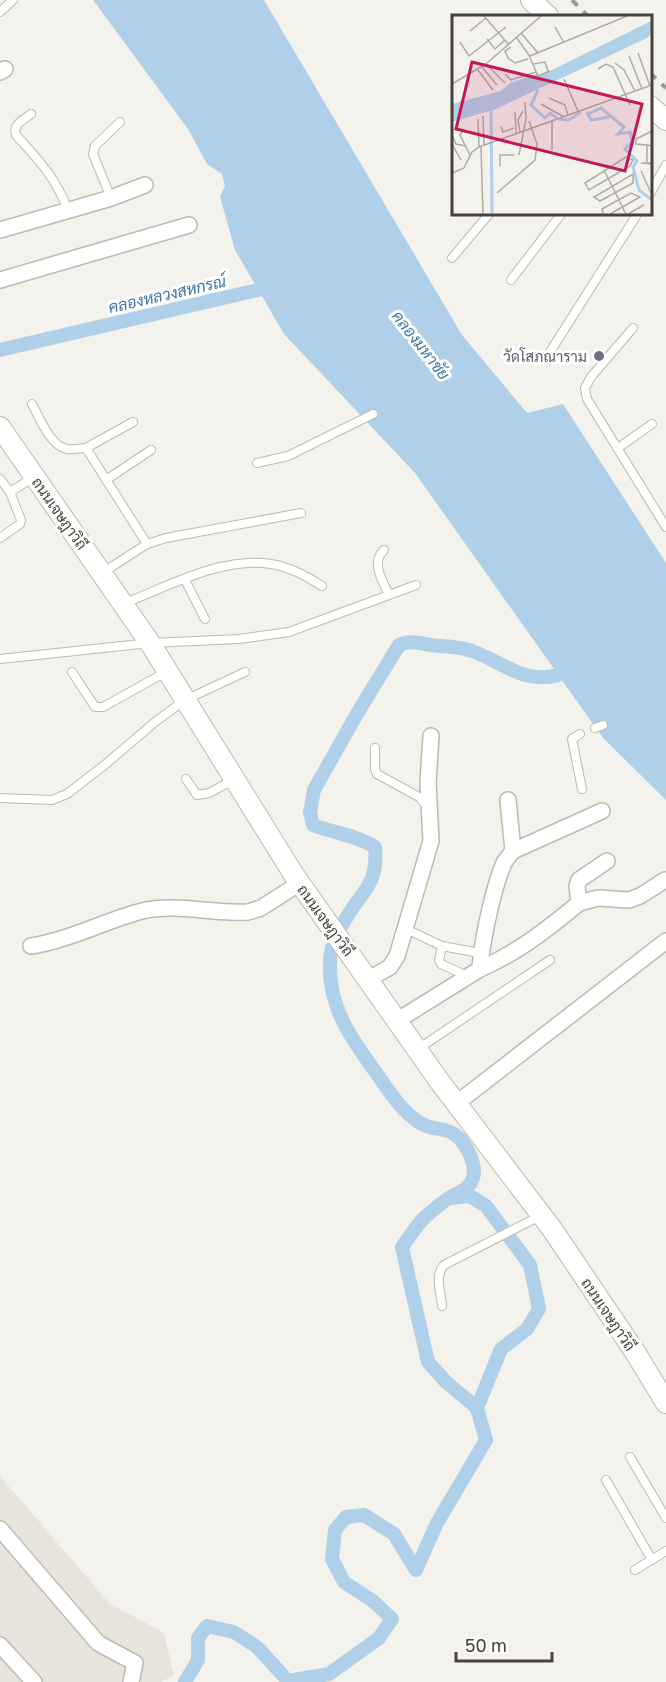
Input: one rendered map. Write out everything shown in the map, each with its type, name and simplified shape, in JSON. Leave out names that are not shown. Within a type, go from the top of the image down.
[{"type":"street","points":[[651,107],[666,120]]},
{"type":"street","points":[[0,230],[111,198],[145,185]]},
{"type":"street","points":[[0,280],[189,225]]},
{"type":"street","name":"ถนนเจษฎาวิถี","points":[[6,435],[150,643],[300,884],[457,1103],[541,1215],[635,1352],[666,1403]]},
{"type":"street","points":[[369,979],[390,967],[398,956],[431,842],[428,782],[431,736]]},
{"type":"street","points":[[508,800],[513,851]]},
{"type":"street","points":[[473,973],[480,956],[505,861],[513,851],[602,811]]},
{"type":"street","points":[[579,903],[579,880],[607,861]]},
{"type":"street","points":[[398,1020],[473,973],[506,958],[553,925],[579,903],[598,898],[629,900],[640,896],[665,880]]},
{"type":"street","points":[[32,946],[53,943],[142,911],[160,909],[248,912],[261,908],[300,884]]},
{"type":"street","points":[[457,1103],[666,941]]},
{"type":"street","points":[[0,1529],[98,1643],[135,1663],[131,1682]]},
{"type":"street","points":[[0,1645],[34,1682]]},
{"type":"lane","points":[[0,12],[13,0]]},
{"type":"lane","points":[[31,114],[15,126],[14,130],[49,171],[68,210]]},
{"type":"lane","points":[[111,198],[93,154],[95,146],[120,122]]},
{"type":"lane","points":[[651,192],[666,165]]},
{"type":"lane","points":[[452,258],[489,214]]},
{"type":"lane","points":[[511,280],[561,214]]},
{"type":"lane","points":[[550,352],[637,214]]},
{"type":"lane","points":[[633,328],[591,377],[585,388],[587,399],[666,527]]},
{"type":"lane","points":[[32,405],[51,438],[59,446],[67,449],[86,448],[134,422]]},
{"type":"lane","points":[[257,463],[294,453],[373,414]]},
{"type":"lane","points":[[618,448],[652,424]]},
{"type":"lane","points":[[86,448],[147,544]]},
{"type":"lane","points":[[106,480],[151,450]]},
{"type":"lane","points":[[10,492],[35,477]]},
{"type":"lane","points":[[0,479],[10,492],[21,520],[20,524],[0,538]]},
{"type":"lane","points":[[102,573],[147,544],[182,534],[301,513]]},
{"type":"lane","points":[[384,550],[377,559],[377,567],[389,595]]},
{"type":"lane","points":[[123,604],[218,567],[235,563],[273,564],[301,573],[322,586]]},
{"type":"lane","points":[[185,580],[205,620]]},
{"type":"lane","points":[[0,659],[150,643],[239,639],[290,632],[416,585]]},
{"type":"lane","points":[[72,672],[95,707],[103,707],[167,671]]},
{"type":"lane","points":[[0,798],[52,800],[67,794],[185,700],[245,672]]},
{"type":"lane","points":[[580,734],[572,739],[582,789]]},
{"type":"lane","points":[[375,748],[377,774],[418,797],[429,808]]},
{"type":"lane","points":[[186,778],[196,795],[202,795],[234,780]]},
{"type":"lane","points":[[406,929],[442,946],[474,952]]},
{"type":"lane","points":[[442,946],[439,960],[441,964],[473,973]]},
{"type":"lane","points":[[418,1049],[550,960]]},
{"type":"lane","points":[[442,1306],[439,1278],[440,1270],[444,1265],[541,1215]]},
{"type":"lane","points":[[630,1457],[666,1518]]},
{"type":"lane","points":[[606,1480],[652,1560]]},
{"type":"lane","points":[[635,1570],[666,1551]]},
{"type":"shaded area","points":[[0,1476],[109,1603],[164,1633],[174,1675],[161,1682],[0,1682]]},
{"type":"water","name":"คลองมหาชัย","points":[[93,0],[264,0],[462,335],[527,413],[563,404],[666,563],[666,800],[603,738],[415,473],[284,334],[235,250],[220,197],[225,186],[222,174],[207,164],[188,129]]},
{"type":"waterway","name":"คลองหลวงสหกรณ์","points":[[0,350],[275,286]]},
{"type":"waterway","points":[[343,924],[371,881],[374,872],[375,847],[361,840],[313,825],[310,812],[314,790],[399,645],[415,642],[462,648],[523,674],[534,677],[558,675]]},
{"type":"waterway","points":[[333,945],[330,967],[334,997],[344,1024],[360,1050],[402,1107],[425,1126],[446,1130],[456,1135],[466,1148],[473,1163],[474,1173],[469,1185],[424,1218],[402,1247],[428,1362],[446,1382],[477,1408]]},
{"type":"waterway","points":[[185,1682],[198,1660],[198,1638],[207,1626],[234,1632],[257,1647],[288,1681],[329,1674],[379,1638],[392,1619],[373,1601],[344,1582],[332,1559],[335,1530],[346,1517],[364,1515],[394,1534],[416,1570],[437,1523],[486,1440],[477,1408],[501,1349],[527,1329],[539,1309],[530,1265],[486,1206],[470,1196],[449,1198]]},
{"type":"railway","points":[[572,0],[587,15]]},
{"type":"railway","points":[[651,74],[666,88]]},
{"type":"place","name":"วัดโสภณาราม","points":[[599,356]]}]
